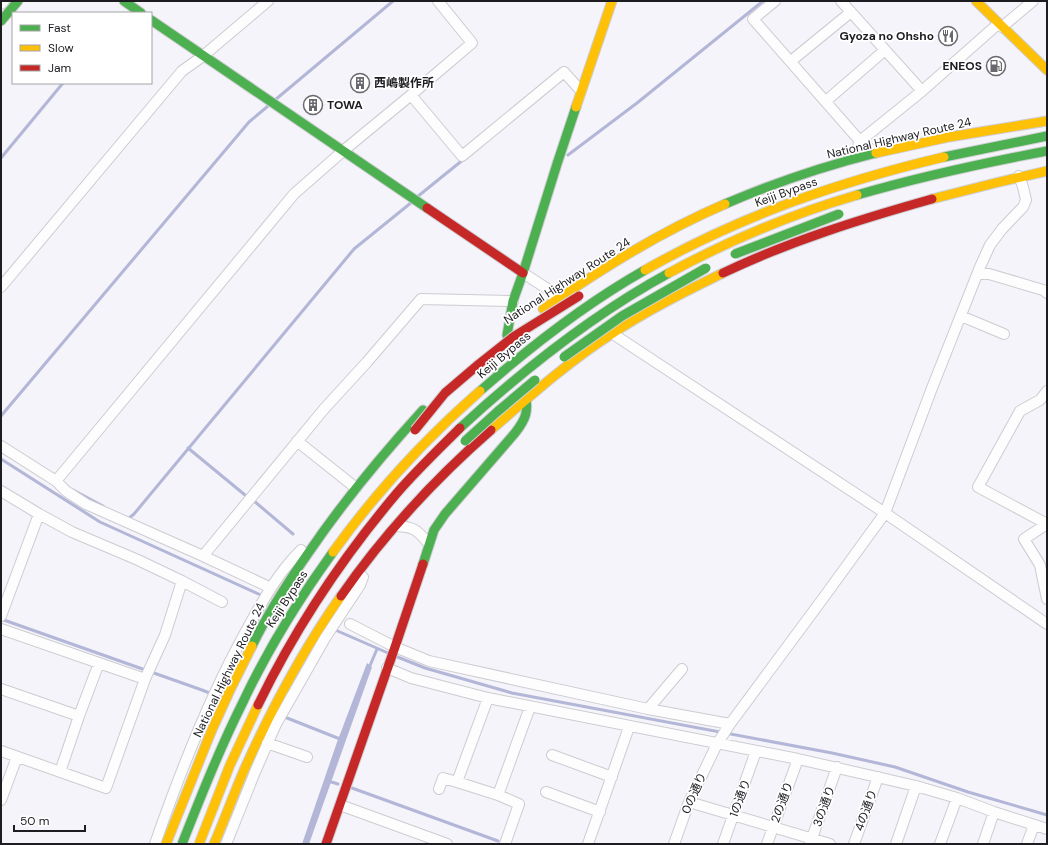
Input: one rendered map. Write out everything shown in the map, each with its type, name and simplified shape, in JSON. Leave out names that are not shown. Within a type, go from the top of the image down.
[{"type":"main road","points":[[1,20],[18,1]]},
{"type":"main road","points":[[326,844],[434,530],[445,514],[524,422],[527,412],[527,399],[507,335],[513,301],[581,91],[612,1]]},
{"type":"main road","points":[[976,1],[1000,26],[1047,70]]},
{"type":"main road","points":[[152,21],[523,273]]},
{"type":"main road","points":[[1030,123],[1047,112]]},
{"type":"main road","name":"National Highway Route 24","points":[[166,844],[189,785],[234,682],[265,621],[313,546],[338,511],[380,458],[432,400],[507,335],[560,297],[616,260],[720,206],[752,192],[788,179],[872,154],[981,132],[1047,121]]},
{"type":"main road","name":"Keiji Bypass","points":[[182,844],[215,763],[249,690],[265,657],[297,604],[357,519],[402,466],[471,398],[518,358],[569,318],[618,285],[700,240],[756,215],[815,193],[851,182],[966,152],[1047,136]]},
{"type":"main road","points":[[199,844],[230,764],[265,690],[292,639],[320,595],[357,542],[395,495],[436,452],[482,407],[539,359],[592,320],[645,286],[675,269],[739,238],[775,223],[844,199],[913,180],[969,166],[1047,151]]},
{"type":"main road","points":[[817,179],[872,154]]},
{"type":"main road","points":[[214,844],[232,798],[278,700],[306,651],[322,635],[331,611],[349,584],[375,550],[413,506],[453,464],[475,443],[527,399],[557,375],[636,319],[719,274],[794,243],[851,223],[976,187],[1019,176],[1047,171]]},
{"type":"main road","points":[[928,190],[976,187]]},
{"type":"main road","points":[[729,257],[795,230],[848,211]]},
{"type":"main road","points":[[558,361],[622,316],[716,263]]},
{"type":"main road","points":[[351,510],[381,470],[445,393],[513,337],[590,289]]},
{"type":"main road","points":[[255,710],[331,592],[374,538],[458,448],[543,373]]},
{"type":"main road","points":[[297,604],[338,531]]},
{"type":"street","points":[[1,4],[4,1]]},
{"type":"street","points":[[1,287],[182,71],[203,56],[268,1]]},
{"type":"street","points":[[56,481],[294,194],[472,43],[438,1]]},
{"type":"street","points":[[775,1],[753,18],[872,154]]},
{"type":"street","points":[[841,1],[922,91]]},
{"type":"street","points":[[852,160],[860,141],[1000,26],[1033,1]]},
{"type":"street","points":[[791,61],[851,12]]},
{"type":"street","points":[[826,101],[885,50]]},
{"type":"street","points":[[411,95],[462,156],[564,72],[581,91]]},
{"type":"street","name":"0の通り","points":[[674,844],[689,802],[719,741],[885,513],[932,388],[990,245],[1002,229],[1023,207],[1026,200],[1019,176]]},
{"type":"street","points":[[523,273],[560,297]]},
{"type":"street","points":[[978,274],[989,274],[1043,290],[1047,293]]},
{"type":"street","points":[[203,556],[324,409],[421,299],[513,301]]},
{"type":"street","points":[[961,316],[1004,334]]},
{"type":"street","points":[[613,334],[885,513],[1047,624]]},
{"type":"street","points":[[1047,391],[1040,400],[1020,411],[978,487],[1047,524],[1024,539],[1040,565],[1047,599]]},
{"type":"street","points":[[297,441],[356,488]]},
{"type":"street","points":[[1,446],[56,481],[66,491],[86,504],[203,556],[269,589]]},
{"type":"street","points":[[1,491],[72,532],[138,560],[222,602]]},
{"type":"street","points":[[155,844],[177,781],[216,689],[237,647],[269,589],[284,568],[338,511]]},
{"type":"street","points":[[1,615],[39,514]]},
{"type":"street","points":[[396,526],[408,526],[414,529],[421,534],[429,544]]},
{"type":"street","points":[[226,844],[254,772],[283,710],[322,635],[346,607],[360,585],[375,550]]},
{"type":"street","points":[[1,751],[106,788],[145,679],[165,635],[182,581]]},
{"type":"street","points":[[350,624],[395,647],[429,661],[729,726]]},
{"type":"street","points":[[1,629],[145,679]]},
{"type":"street","points":[[60,772],[99,663]]},
{"type":"street","points":[[388,665],[411,678],[488,698],[630,726],[719,741],[756,751],[837,767],[916,786],[957,798],[1047,829]]},
{"type":"street","points":[[648,709],[682,669]]},
{"type":"street","points":[[1,689],[79,716]]},
{"type":"street","points":[[457,782],[488,698]]},
{"type":"street","points":[[498,795],[530,707]]},
{"type":"street","points":[[588,844],[630,726]]},
{"type":"street","points":[[267,743],[307,756]]},
{"type":"street","name":"1の通り","points":[[723,844],[756,751]]},
{"type":"street","points":[[552,755],[612,777]]},
{"type":"street","points":[[1,800],[17,757]]},
{"type":"street","name":"2の通り","points":[[767,844],[798,759]]},
{"type":"street","name":"3の通り","points":[[811,841],[837,767]]},
{"type":"street","name":"4の通り","points":[[854,844],[878,777]]},
{"type":"street","points":[[439,789],[443,778],[498,795],[519,804],[506,844]]},
{"type":"street","points":[[896,844],[916,786]]},
{"type":"street","points":[[546,792],[600,812]]},
{"type":"street","points":[[940,844],[957,798]]},
{"type":"street","points":[[689,802],[773,827],[811,841],[830,844]]},
{"type":"street","points":[[340,805],[447,844]]},
{"type":"street","points":[[983,844],[994,812]]},
{"type":"street","points":[[1027,844],[1034,825]]},
{"type":"water","points":[[367,663],[372,667],[309,844],[302,844],[336,745]]},
{"type":"waterway","points":[[275,100],[393,1]]},
{"type":"waterway","points":[[568,155],[637,103],[763,1]]},
{"type":"waterway","points":[[1,158],[62,84]]},
{"type":"waterway","points":[[1,416],[249,122],[268,106]]},
{"type":"waterway","points":[[417,197],[464,159]]},
{"type":"waterway","points":[[126,518],[128,519],[134,514],[354,249],[412,202]]},
{"type":"waterway","points":[[188,448],[245,495]]},
{"type":"waterway","points":[[1,459],[100,522],[263,596]]},
{"type":"waterway","points":[[73,490],[103,506]]},
{"type":"waterway","points":[[254,501],[293,534]]},
{"type":"waterway","points":[[1,619],[212,694]]},
{"type":"waterway","points":[[333,629],[388,653]]},
{"type":"waterway","points":[[369,668],[377,649]]},
{"type":"waterway","points":[[395,656],[425,668],[512,693],[832,753],[895,767],[968,792],[1047,815]]},
{"type":"waterway","points":[[282,716],[340,739]]},
{"type":"waterway","points":[[328,781],[338,784]]},
{"type":"waterway","points":[[352,788],[498,841]]},
{"type":"traffic: fast","points":[[1,21],[18,1]]},
{"type":"traffic: fast","points":[[124,1],[140,12]]},
{"type":"traffic: fast","points":[[152,21],[427,208]]},
{"type":"traffic: fast","points":[[511,349],[507,335],[513,301],[576,107]]},
{"type":"traffic: fast","points":[[944,157],[1047,136]]},
{"type":"traffic: fast","points":[[857,195],[951,171],[1047,151]]},
{"type":"traffic: fast","points":[[725,204],[799,176],[876,153]]},
{"type":"traffic: fast","points":[[735,254],[839,214]]},
{"type":"traffic: fast","points":[[564,357],[622,316],[706,268]]},
{"type":"traffic: fast","points":[[480,391],[559,326],[601,297],[645,270]]},
{"type":"traffic: fast","points":[[460,428],[484,406],[560,344],[613,307],[669,273]]},
{"type":"traffic: fast","points":[[465,441],[535,380]]},
{"type":"traffic: fast","points":[[423,564],[434,530],[445,514],[522,423],[526,414],[527,405],[525,393]]},
{"type":"traffic: fast","points":[[252,646],[293,575],[335,515],[363,479],[423,410]]},
{"type":"traffic: fast","points":[[182,844],[219,754],[253,682],[285,625],[333,552]]},
{"type":"traffic: slow","points":[[576,107],[612,1]]},
{"type":"traffic: slow","points":[[976,1],[1047,70]]},
{"type":"traffic: slow","points":[[876,153],[949,137],[1047,121]]},
{"type":"traffic: slow","points":[[645,270],[717,233],[790,203],[866,178],[944,157]]},
{"type":"traffic: slow","points":[[932,199],[1047,171]]},
{"type":"traffic: slow","points":[[669,273],[691,261],[761,229],[833,202],[857,195]]},
{"type":"traffic: slow","points":[[543,309],[631,252],[677,227],[725,204]]},
{"type":"traffic: slow","points":[[491,430],[549,380],[594,345],[651,310],[723,273]]},
{"type":"traffic: slow","points":[[333,552],[384,487],[420,447],[480,391]]},
{"type":"traffic: slow","points":[[214,844],[245,768],[277,701],[301,658],[341,596]]},
{"type":"traffic: slow","points":[[166,844],[211,732],[252,646]]},
{"type":"traffic: slow","points":[[199,844],[230,765],[258,705]]},
{"type":"traffic: jam","points":[[723,273],[748,261],[800,241],[879,214],[932,199]]},
{"type":"traffic: jam","points":[[427,208],[523,273]]},
{"type":"traffic: jam","points":[[415,430],[445,393],[479,364],[513,337],[579,296]]},
{"type":"traffic: jam","points":[[258,705],[272,677],[304,622],[357,543],[405,484],[460,428]]},
{"type":"traffic: jam","points":[[341,596],[357,573],[411,508],[450,468],[491,430]]},
{"type":"traffic: jam","points":[[326,844],[423,564]]},
{"type":"place","name":"Gyoza no Ohsho","points":[[948,36]]},
{"type":"place","name":"ENEOS","points":[[996,66]]},
{"type":"place","name":"西嶋製作所","points":[[360,83]]},
{"type":"place","name":"TOWA","points":[[313,105]]}]
